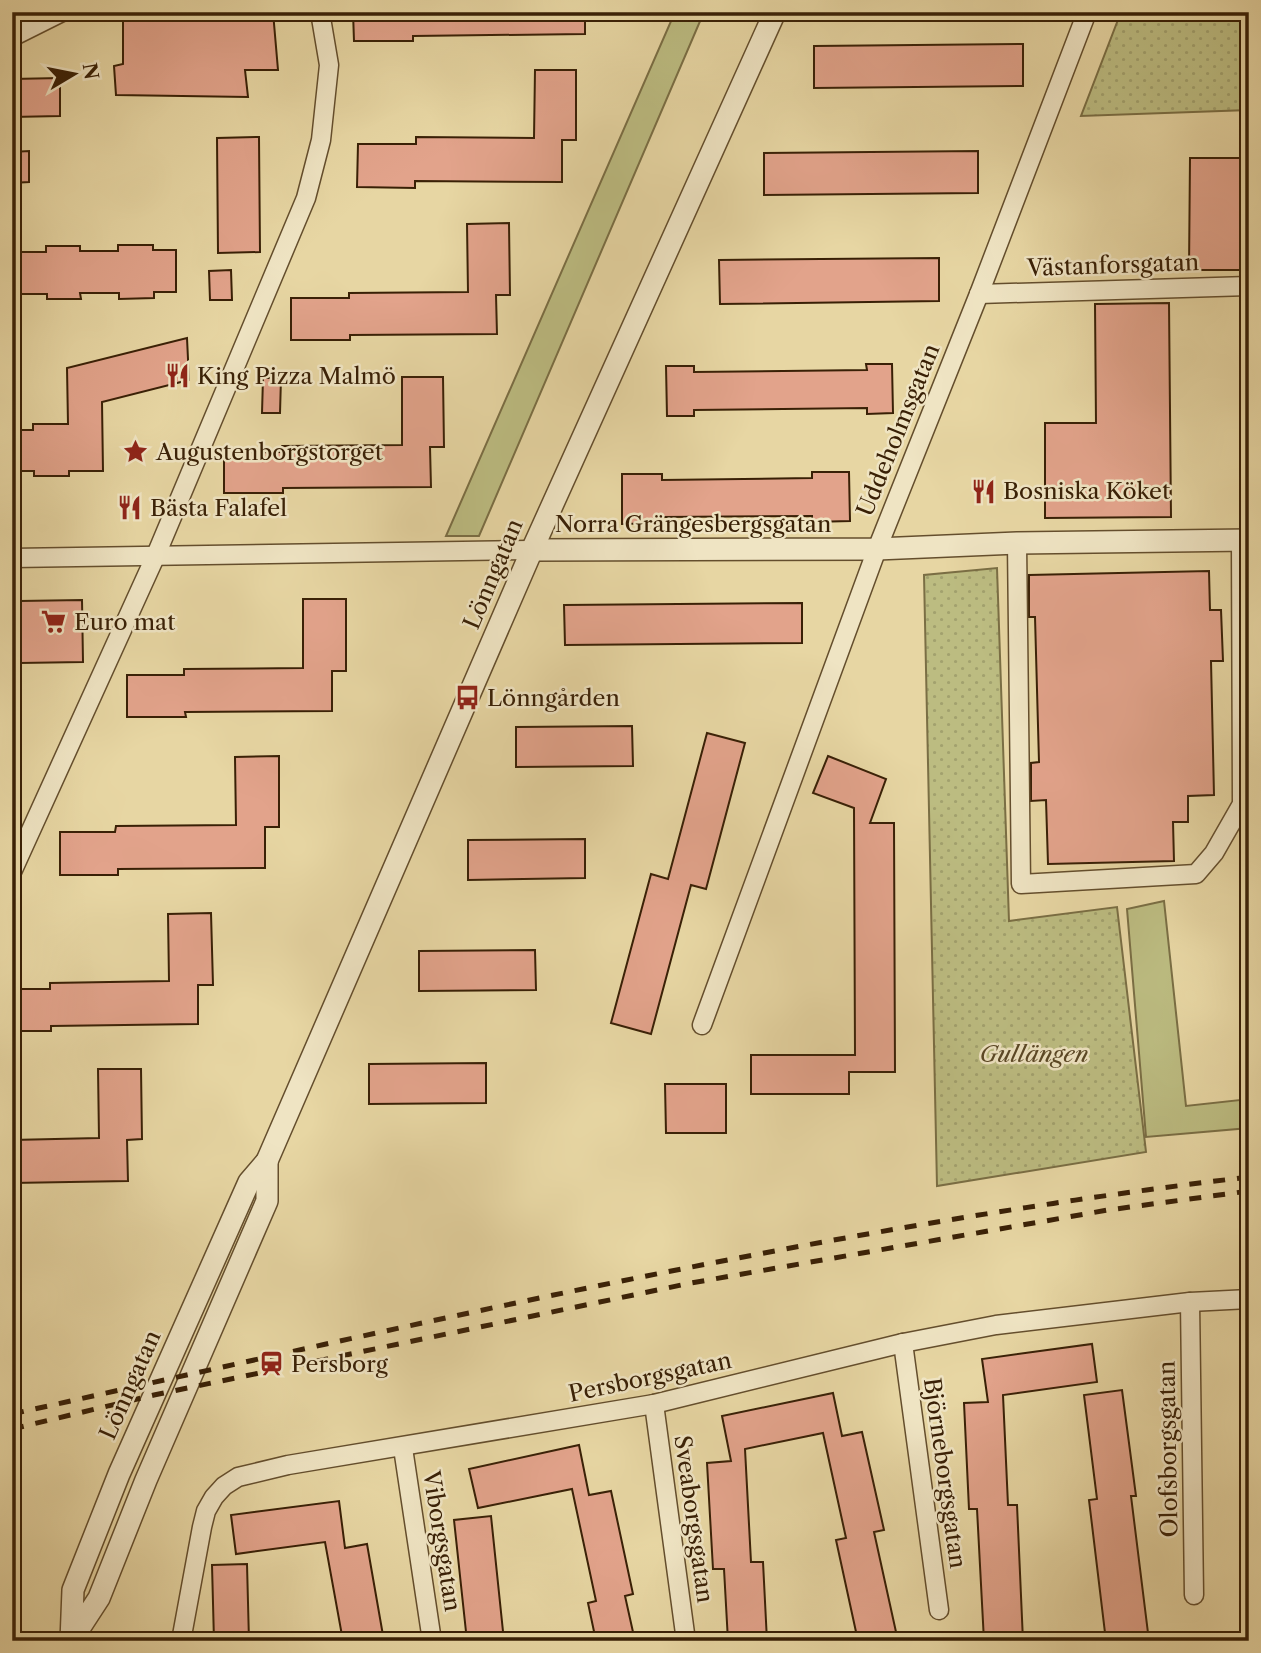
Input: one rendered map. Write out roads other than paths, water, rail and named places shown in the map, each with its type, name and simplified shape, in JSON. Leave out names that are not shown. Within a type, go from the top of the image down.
[{"type":"street","points":[[12,37],[61,12]]},
{"type":"street","points":[[12,872],[156,555],[306,198],[321,140],[329,65],[320,12]]},
{"type":"street","name":"Lönngatan","points":[[71,1641],[99,1598],[146,1480],[267,1201],[267,1161],[532,550],[775,12]]},
{"type":"street","name":"Uddeholmsgatan","points":[[702,1025],[877,549],[979,294],[1087,12]]},
{"type":"street","name":"Västanforsgatan","points":[[979,294],[1249,286]]},
{"type":"street","points":[[1017,543],[1021,884],[1196,874],[1214,853],[1242,804],[1245,540]]},
{"type":"street","name":"Norra Grängesbergsgatan","points":[[12,558],[532,550],[877,549],[1017,543],[1245,540]]},
{"type":"street","name":"Persborgsgatan","points":[[181,1641],[206,1511],[223,1486],[238,1477],[654,1404],[903,1343],[996,1325],[1190,1302],[1249,1300]]},
{"type":"street","name":"Olofsborgsgatan","points":[[1190,1302],[1195,1595]]},
{"type":"street","name":"Björneborgsgatan","points":[[903,1343],[939,1610]]},
{"type":"street","name":"Sveaborgsgatan","points":[[654,1404],[686,1641]]},
{"type":"street","name":"Viborgsgatan","points":[[402,1448],[432,1641]]},
{"type":"railway","points":[[12,1414],[474,1312],[782,1250],[937,1222],[1249,1177]]},
{"type":"railway","points":[[12,1429],[154,1395],[691,1283],[1108,1210],[1249,1191]]},
{"type":"place","name":"King Pizza Malmö","points":[[177,376]]},
{"type":"place","name":"Augustenborgstorget","points":[[136,452]]},
{"type":"place","name":"Bosniska Köket","points":[[983,491]]},
{"type":"place","name":"Bästa Falafel","points":[[130,508]]},
{"type":"place","name":"Euro mat","points":[[54,622]]},
{"type":"place","name":"Lönngården","points":[[467,698]]},
{"type":"place","name":"Persborg","points":[[271,1364]]},
{"type":"park label","name":"Gullängen","points":[[1034,1054]]}]
